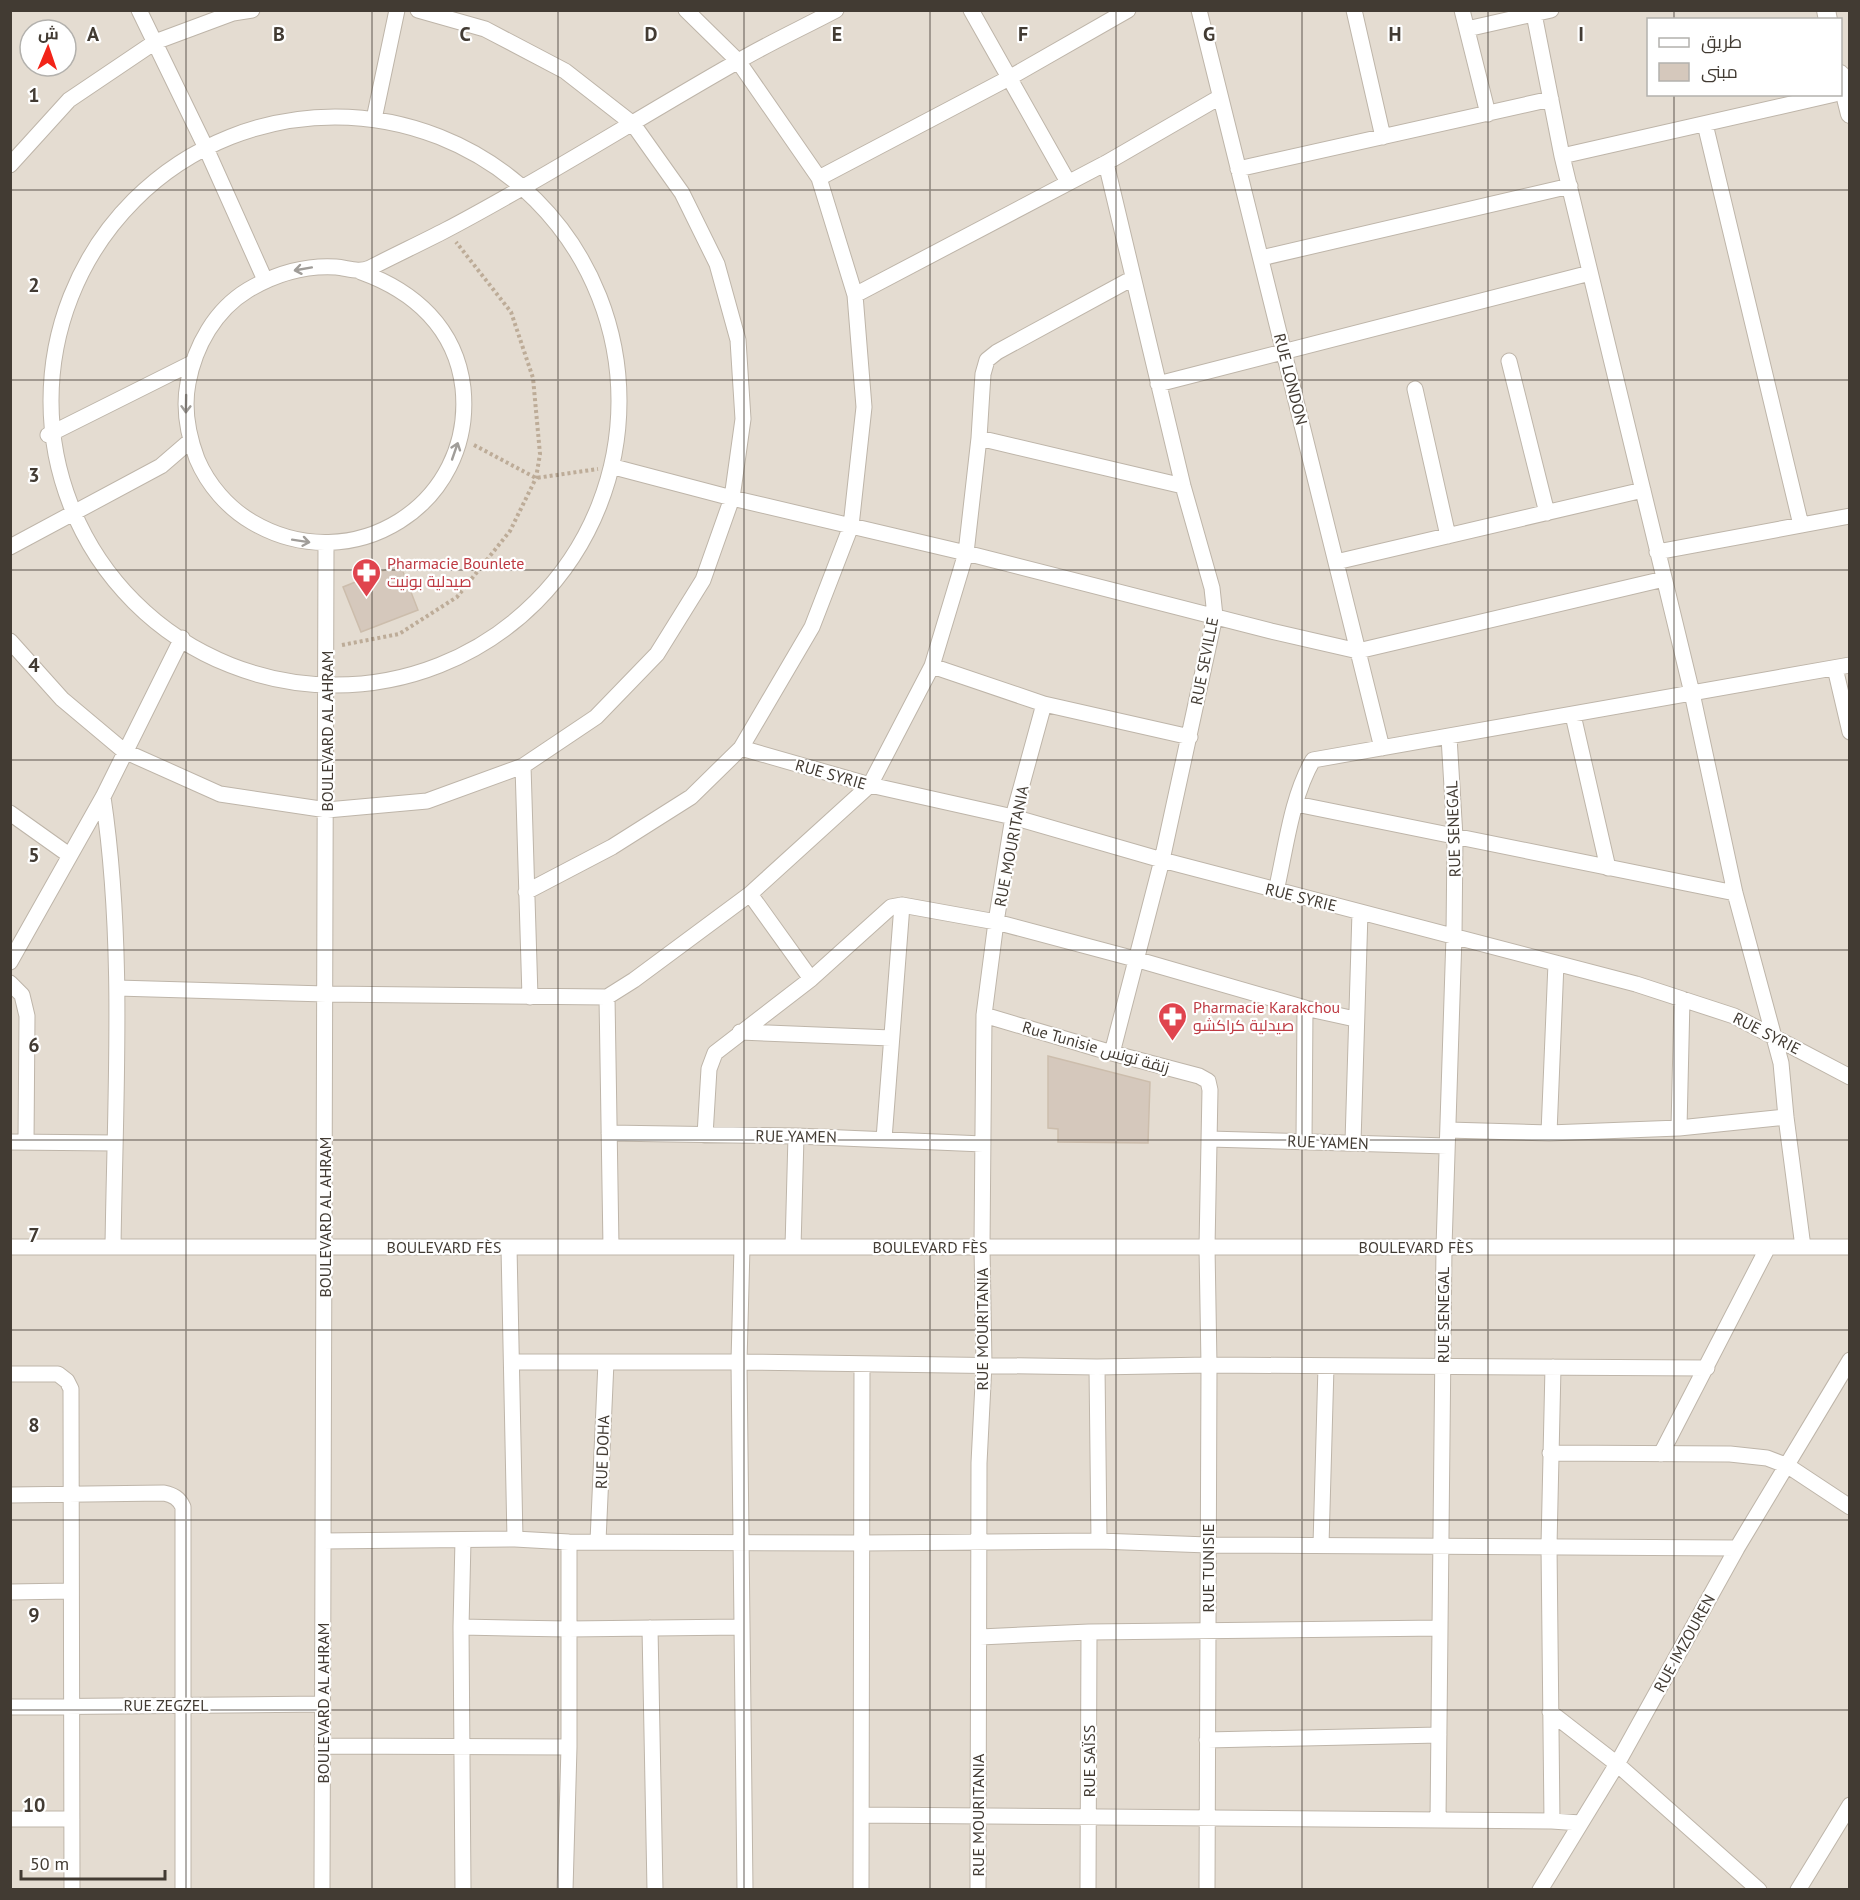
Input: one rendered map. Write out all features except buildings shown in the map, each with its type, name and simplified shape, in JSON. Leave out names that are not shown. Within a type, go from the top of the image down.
[{"type":"street","points":[[139,10],[206,146],[265,280]]},
{"type":"street","points":[[10,165],[69,100],[155,42],[233,14],[252,10]]},
{"type":"street","points":[[374,119],[397,10]]},
{"type":"street","points":[[10,641],[62,699],[124,751],[220,794],[327,810],[427,801],[523,766],[596,717],[657,654],[703,580],[732,498],[743,419],[738,340],[717,264],[682,193],[633,124],[565,71],[505,39],[485,29],[418,10]]},
{"type":"street","points":[[526,892],[612,847],[691,797],[741,748],[812,627],[851,526],[864,407],[855,295],[819,178],[738,61],[686,10]]},
{"type":"street","points":[[361,272],[447,230],[738,61],[836,10]]},
{"type":"street","points":[[971,10],[1068,182]]},
{"type":"street","points":[[819,178],[1009,78],[1128,10]]},
{"type":"street","name":"RUE LONDON","points":[[1199,10],[1383,748]]},
{"type":"street","points":[[1354,10],[1383,137]]},
{"type":"street","points":[[1462,10],[1488,114]]},
{"type":"street","points":[[1467,29],[1551,10]]},
{"type":"street","points":[[1534,14],[1562,156],[1692,693],[1735,893],[1781,1063],[1803,1247]]},
{"type":"street","points":[[1842,94],[1850,114]]},
{"type":"street","points":[[1562,156],[1705,124],[1813,96]]},
{"type":"street","points":[[855,295],[1106,163],[1220,97]]},
{"type":"street","points":[[1238,169],[1551,99]]},
{"type":"street","points":[[317,116],[374,119],[453,142],[523,186],[574,245],[607,314],[621,390],[614,467],[591,528],[556,583],[509,628],[453,662],[391,682],[327,688],[253,673],[182,638],[118,587],[74,512],[48,435],[49,365],[66,297],[99,236],[147,184],[206,146],[260,125],[317,116]]},
{"type":"street","points":[[1705,124],[1801,525]]},
{"type":"street","name":"RUE SEVILLE","points":[[1106,163],[1183,486],[1212,588],[1215,616],[1162,860],[1112,1053]]},
{"type":"street","points":[[1260,258],[1570,186]]},
{"type":"street","points":[[312,267],[337,267],[361,272],[386,281],[409,295],[429,313],[444,335],[456,359],[462,384],[464,411],[460,437],[452,462],[439,485],[422,505],[401,521],[378,534],[352,541],[326,544],[296,541],[267,531],[241,516],[219,495],[202,470],[190,441],[186,415],[187,389],[192,363],[204,337],[220,314],[241,295],[265,280],[312,267]]},
{"type":"street","points":[[1158,384],[1590,273]]},
{"type":"street","points":[[117,988],[326,994],[607,997],[634,980],[750,894],[870,785],[932,666],[966,553],[979,438],[984,366],[991,356],[1133,278]]},
{"type":"street","points":[[1509,361],[1547,513]]},
{"type":"street","points":[[48,435],[192,363]]},
{"type":"street","points":[[1415,389],[1448,536]]},
{"type":"street","points":[[979,438],[1183,486]]},
{"type":"street","points":[[10,547],[161,466],[190,441]]},
{"type":"street","points":[[614,467],[1358,651],[1664,579]]},
{"type":"street","points":[[1336,562],[1643,490]]},
{"type":"street","points":[[1657,552],[1850,516]]},
{"type":"street","name":"BOULEVARD AL AHRAM","points":[[322,1890],[326,544]]},
{"type":"street","points":[[10,962],[103,796],[182,638]]},
{"type":"street","points":[[932,666],[1044,704],[1190,737]]},
{"type":"street","points":[[1276,891],[1296,804],[1305,773],[1313,760],[1842,666],[1850,732]]},
{"type":"street","name":"RUE MOURITANIA","points":[[978,1890],[979,1463],[984,1364],[982,1247],[984,1015],[1013,817],[1044,704]]},
{"type":"street","points":[[1574,715],[1608,868]]},
{"type":"street","name":"RUE SENEGAL","points":[[1438,1821],[1444,1247],[1454,936],[1455,837],[1449,737]]},
{"type":"street","name":"RUE SYRIE","points":[[741,748],[870,785],[1013,817],[1276,891],[1636,984],[1734,1016],[1849,1075]]},
{"type":"street","points":[[523,766],[530,997]]},
{"type":"street","points":[[103,796],[111,850],[117,988],[113,1247]]},
{"type":"street","points":[[1296,804],[1735,893]]},
{"type":"street","points":[[10,813],[69,855]]},
{"type":"street","points":[[750,894],[811,979]]},
{"type":"street","points":[[884,1139],[902,905]]},
{"type":"street","points":[[705,1135],[709,1069],[715,1053],[811,979],[882,914],[891,907],[902,905],[996,922],[1305,1008],[1355,1019]]},
{"type":"street","points":[[1353,1142],[1360,912]]},
{"type":"street","points":[[1549,1133],[1556,963]]},
{"type":"street","points":[[10,983],[22,994],[27,1016],[18,1142],[114,1143]]},
{"type":"street","points":[[607,997],[611,1247]]},
{"type":"street","points":[[1679,1128],[1682,999]]},
{"type":"street","points":[[1304,1141],[1305,1008]]},
{"type":"street","name":"Rue Tunisie زنقة تونس","points":[[984,1015],[1199,1076],[1208,1081]]},
{"type":"street","points":[[740,1032],[891,1038]]},
{"type":"street","name":"RUE TUNISIE","points":[[1207,1890],[1209,1365],[1207,1247],[1210,1090],[1208,1081]]},
{"type":"street","points":[[1448,1130],[1549,1133],[1679,1128],[1786,1117]]},
{"type":"street","name":"RUE YAMEN","points":[[609,1134],[796,1136],[983,1144]]},
{"type":"street","points":[[793,1247],[796,1136]]},
{"type":"street","name":"RUE YAMEN","points":[[1209,1139],[1447,1146]]},
{"type":"street","name":"BOULEVARD FÈS","points":[[10,1247],[1850,1247]]},
{"type":"street","points":[[509,1247],[515,1539]]},
{"type":"street","points":[[742,1247],[739,1362],[745,1890]]},
{"type":"street","points":[[1661,1454],[1768,1247]]},
{"type":"street","name":"RUE IMZOUREN","points":[[1540,1890],[1617,1764],[1737,1548],[1846,1377],[1850,1360]]},
{"type":"street","points":[[512,1362],[984,1364],[1097,1367],[1209,1365],[1707,1368]]},
{"type":"street","name":"RUE DOHA","points":[[598,1541],[606,1362]]},
{"type":"street","points":[[861,1890],[862,1364]]},
{"type":"street","points":[[1321,1545],[1326,1366]]},
{"type":"street","points":[[1097,1367],[1099,1541]]},
{"type":"street","points":[[1552,1821],[1550,1453],[1553,1367]]},
{"type":"street","points":[[10,1374],[58,1374],[67,1381],[70,1389],[72,1890]]},
{"type":"street","points":[[1550,1453],[1730,1454],[1767,1458],[1788,1466],[1850,1507]]},
{"type":"street","points":[[10,1495],[164,1493],[173,1495],[183,1507],[183,1890]]},
{"type":"street","points":[[323,1541],[515,1539],[569,1542],[740,1543],[1099,1541],[1208,1545],[1737,1548]]},
{"type":"street","points":[[463,1540],[461,1627],[463,1890]]},
{"type":"street","points":[[566,1890],[569,1542]]},
{"type":"street","points":[[10,1592],[71,1591]]},
{"type":"street","points":[[461,1627],[568,1629],[741,1627]]},
{"type":"street","points":[[650,1628],[655,1890]]},
{"type":"street","points":[[980,1636],[1089,1632],[1440,1628]]},
{"type":"street","name":"RUE SAÏSS","points":[[1088,1890],[1089,1632]]},
{"type":"street","name":"RUE ZEGZEL","points":[[10,1707],[322,1704]]},
{"type":"street","points":[[1551,1712],[1617,1764],[1760,1890]]},
{"type":"street","points":[[1208,1740],[1439,1735]]},
{"type":"street","points":[[322,1746],[569,1747]]},
{"type":"street","points":[[1798,1890],[1849,1807]]},
{"type":"street","points":[[862,1815],[1580,1822]]},
{"type":"street","points":[[10,1819],[72,1819]]},
{"type":"path","points":[[327,647],[399,634],[457,597],[510,531],[536,478],[540,454],[532,378],[511,312],[447,230]]},
{"type":"path","points":[[460,437],[536,478],[614,467]]},
{"type":"shaded area","points":[[11,11],[1849,11],[1849,1889],[11,1889]]},
{"type":"place","name":"Pharmacie Bounlete صيدلية بونيت","points":[[366,598]]},
{"type":"place","name":"Pharmacie Karakchou صيدلية كراكشو","points":[[1172,1042]]}]
